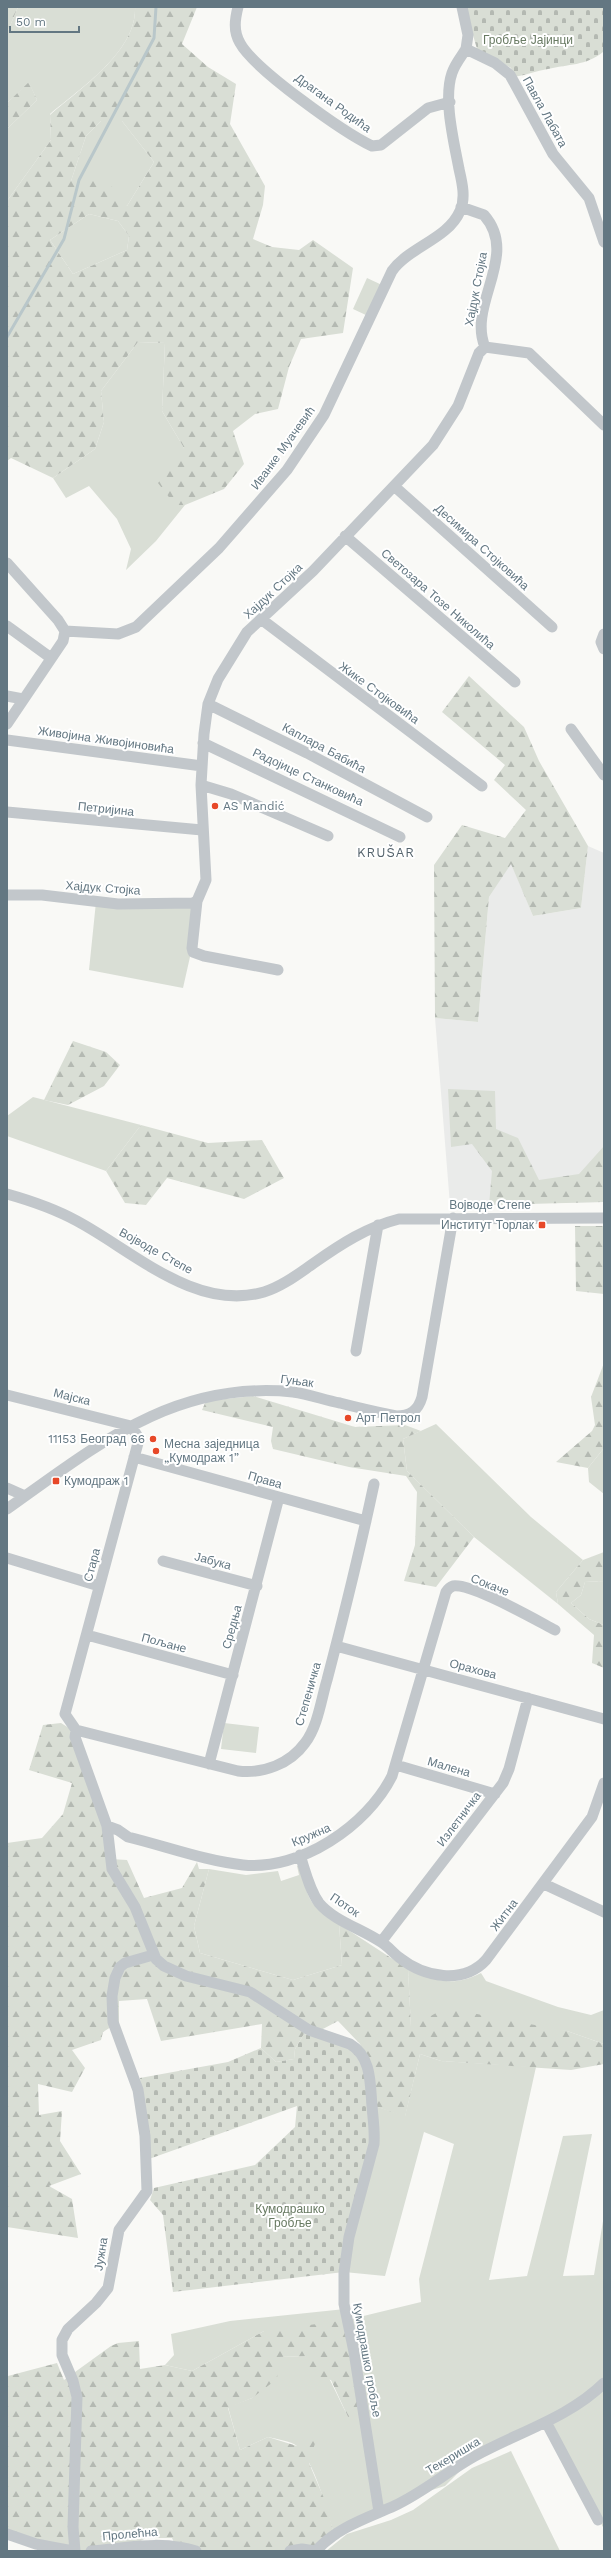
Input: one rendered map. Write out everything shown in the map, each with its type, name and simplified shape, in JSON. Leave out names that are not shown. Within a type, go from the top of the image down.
[{"type":"street","name":"Драгана Родића","points":[[238,7],[235,31],[244,50],[312,108],[372,146],[381,145],[428,108],[450,102]]},
{"type":"street","points":[[461,207],[462,188],[454,142],[450,102],[452,75],[466,49],[468,36],[462,7]]},
{"type":"street","name":"Павла Лабата","points":[[466,49],[495,63],[510,75],[553,154],[589,198],[604,242]]},
{"type":"street","name":"Хајдук Стојка","points":[[278,970],[204,956],[193,952],[192,948],[198,901],[206,880],[202,830],[201,785],[203,742],[208,704],[227,661],[247,632],[313,571],[394,486],[445,429],[469,383],[479,353],[485,347],[480,334],[481,322],[497,256],[495,234],[484,215],[461,207]]},
{"type":"street","name":"Иванке Муачевић","points":[[65,631],[118,634],[136,627],[224,543],[287,470],[324,415],[392,271],[399,262],[448,227],[461,207]]},
{"type":"street","points":[[485,347],[528,353],[604,425]]},
{"type":"street","name":"Десимира Стојковића","points":[[394,486],[552,627]]},
{"type":"street","name":"Светозара Тозе Николића","points":[[345,536],[515,682]]},
{"type":"street","points":[[7,563],[63,626],[65,631],[63,641],[7,724]]},
{"type":"street","name":"Жике Стојковића","points":[[261,619],[482,786]]},
{"type":"street","points":[[7,626],[51,658]]},
{"type":"street","points":[[604,634],[601,642],[604,649]]},
{"type":"street","points":[[7,696],[23,699]]},
{"type":"street","name":"Каплара Бабића","points":[[208,704],[307,753],[427,817]]},
{"type":"street","points":[[571,729],[604,774]]},
{"type":"street","name":"Живојина Живојиновића","points":[[7,740],[202,766]]},
{"type":"street","name":"Радојице Станковића","points":[[203,742],[348,810],[400,837]]},
{"type":"street","points":[[201,785],[231,794],[328,836]]},
{"type":"street","name":"Петријина","points":[[7,812],[202,830]]},
{"type":"street","name":"Хајдук Стојка","points":[[7,894],[42,895],[118,904],[193,904],[198,901]]},
{"type":"street","name":"Војводе Степе","points":[[7,1194],[43,1205],[71,1218],[175,1280],[193,1287],[229,1295],[252,1295],[272,1289],[340,1245],[378,1225],[399,1219],[604,1218]]},
{"type":"street","name":"Гуњак","points":[[7,1509],[131,1426],[188,1401],[217,1394],[261,1390],[308,1395],[396,1416],[411,1413],[419,1405],[422,1397],[454,1218]]},
{"type":"street","points":[[356,1350],[378,1225]]},
{"type":"street","name":"Мајска","points":[[7,1395],[131,1426]]},
{"type":"street","name":"Стара","points":[[76,1730],[67,1720],[66,1712],[134,1457],[138,1437],[131,1426]]},
{"type":"street","name":"Права","points":[[134,1457],[366,1521]]},
{"type":"street","name":"Степеничка","points":[[76,1730],[238,1771],[256,1771],[283,1762],[300,1750],[310,1735],[316,1720],[336,1646],[374,1484]]},
{"type":"street","points":[[7,1488],[25,1496]]},
{"type":"street","name":"Средња","points":[[209,1764],[257,1586],[279,1497]]},
{"type":"street","points":[[7,1558],[99,1586]]},
{"type":"street","name":"Јабука","points":[[163,1561],[257,1586]]},
{"type":"street","name":"Сокаче","points":[[424,1669],[446,1592],[453,1586],[483,1593],[555,1630]]},
{"type":"street","name":"Пољане","points":[[87,1635],[233,1675]]},
{"type":"street","name":"Орахова","points":[[336,1646],[604,1719]]},
{"type":"street","name":"Кружна","points":[[107,1826],[128,1836],[244,1865],[271,1863],[300,1854],[334,1840],[351,1828],[379,1798],[396,1765],[424,1669]]},
{"type":"street","name":"Излетничка","points":[[381,1942],[495,1794],[509,1769],[528,1698]]},
{"type":"street","points":[[76,1730],[75,1737],[107,1826],[112,1869],[135,1907],[153,1955]]},
{"type":"street","name":"Малена","points":[[396,1765],[495,1794]]},
{"type":"street","name":"Житна","points":[[381,1942],[400,1958],[428,1973],[450,1976],[474,1971],[486,1960],[600,1811],[604,1783]]},
{"type":"street","name":"Поток","points":[[300,1854],[310,1886],[323,1907],[381,1942]]},
{"type":"street","points":[[544,1884],[604,1912]]},
{"type":"street","name":"Кумодрашко гробље","points":[[153,1955],[171,1970],[186,1976],[250,1992],[309,2030],[355,2047],[370,2072],[375,2129],[374,2144],[349,2237],[344,2272],[344,2304],[354,2352],[379,2512]]},
{"type":"street","name":"Јужна","points":[[74,2551],[73,2527],[77,2397],[73,2381],[62,2355],[62,2340],[68,2329],[96,2303],[108,2288],[115,2238],[124,2220],[147,2191],[145,2136],[138,2090],[113,2022],[112,2008],[115,1978],[120,1967],[125,1963],[153,1955]]},
{"type":"street","name":"Текеришка","points":[[315,2551],[334,2534],[412,2496],[476,2455],[546,2422],[584,2399],[604,2383]]},
{"type":"street","points":[[546,2422],[598,2520]]},
{"type":"street","points":[[7,2534],[35,2548],[74,2551]]},
{"type":"street","name":"Пролећна","points":[[90,2551],[164,2544],[196,2551]]},
{"type":"street","points":[[290,2551],[310,2549],[315,2551]]},
{"type":"shaded area","points":[[588,846],[604,853],[604,1202],[450,1205],[435,1018],[478,1022],[489,897],[511,863],[533,916],[581,908]]},
{"type":"green space","points":[[7,7],[18,7],[7,33]]},
{"type":"green space","points":[[18,7],[135,7],[133,23],[127,39],[117,53],[91,80],[50,114],[51,140],[7,201],[7,129],[37,100],[29,83],[7,103],[7,33]]},
{"type":"green space","points":[[135,7],[197,7],[182,44],[208,67],[236,84],[230,124],[265,186],[263,205],[253,239],[272,247],[299,250],[313,240],[353,268],[343,333],[301,339],[289,367],[278,409],[255,414],[233,431],[244,464],[224,489],[185,505],[175,505],[158,483],[184,448],[162,411],[165,343],[138,342],[101,391],[104,422],[95,449],[53,478],[11,458],[7,461],[7,201],[51,140],[50,115],[91,81],[105,67],[127,39],[133,23]],"holes":[[[101,121],[122,121],[154,162],[127,206],[106,179],[71,181],[86,136]],[[89,214],[118,221],[129,236],[127,250],[73,274],[50,240]]]},
{"type":"green space","name":"Гробље Јајинци","points":[[465,7],[604,7],[603,52],[597,57],[577,64],[514,77],[511,68],[477,49]]},
{"type":"green space","points":[[29,82],[37,100],[7,129],[7,103]]},
{"type":"green space","points":[[101,121],[122,121],[154,162],[127,206],[71,181],[86,136]]},
{"type":"green space","points":[[89,214],[118,221],[129,236],[127,250],[73,274],[50,240]]},
{"type":"green space","points":[[367,278],[382,285],[368,316],[353,309]]},
{"type":"green space","points":[[138,342],[165,343],[162,411],[184,448],[175,505],[185,505],[156,541],[126,570],[131,549],[117,519],[89,486],[66,498],[53,478],[95,449],[104,422],[101,391]]},
{"type":"green space","points":[[469,676],[524,727],[539,761],[588,846],[581,908],[533,916],[511,864],[489,897],[478,1022],[435,1018],[434,865],[462,825],[505,838],[526,810],[494,780],[505,765],[442,712]]},
{"type":"green space","points":[[96,902],[193,903],[192,948],[183,988],[89,970]]},
{"type":"green space","points":[[73,1041],[106,1052],[120,1065],[104,1086],[68,1105],[44,1100]]},
{"type":"green space","points":[[448,1089],[495,1091],[496,1129],[518,1138],[539,1180],[579,1174],[604,1146],[604,1202],[489,1205],[492,1171],[472,1144],[451,1147]]},
{"type":"green space","points":[[33,1097],[141,1125],[106,1171],[7,1136],[7,1116]]},
{"type":"green space","points":[[141,1125],[208,1143],[262,1140],[284,1178],[244,1199],[167,1178],[146,1205],[125,1203],[106,1171]]},
{"type":"green space","points":[[575,1226],[604,1226],[604,1294],[576,1291]]},
{"type":"green space","points":[[604,1363],[604,1448],[588,1468],[556,1462],[592,1431],[595,1425],[591,1397]]},
{"type":"green space","points":[[253,1396],[355,1427],[405,1425],[421,1431],[403,1439],[407,1471],[474,1537],[436,1587],[404,1581],[415,1545],[417,1492],[406,1476],[349,1467],[273,1449],[271,1441],[273,1427],[202,1410],[206,1401]]},
{"type":"green space","points":[[436,1424],[531,1517],[583,1560],[556,1592],[558,1604],[474,1537],[407,1471],[403,1439]]},
{"type":"green space","points":[[604,1448],[604,1494],[589,1482],[588,1468]]},
{"type":"green space","points":[[604,1552],[604,1581],[585,1582],[581,1595],[571,1603],[589,1619],[604,1625],[604,1668],[592,1663],[594,1635],[558,1604],[556,1592],[583,1560]]},
{"type":"green space","points":[[604,1581],[604,1625],[589,1619],[571,1603],[581,1595],[585,1582]]},
{"type":"green space","points":[[61,1723],[69,1728],[102,1812],[110,1859],[127,1860],[144,1898],[182,1888],[197,1862],[199,1869],[209,1869],[194,1926],[200,1953],[293,1980],[342,1965],[339,1924],[408,1969],[411,2027],[445,2008],[567,2031],[604,2044],[604,2064],[571,2070],[441,2061],[420,2054],[405,2117],[372,2105],[370,2073],[360,2044],[338,2021],[321,2030],[304,2034],[295,2049],[294,2059],[276,2062],[261,2048],[262,2024],[161,2041],[147,1999],[119,2001],[119,2022],[103,2032],[101,2040],[72,2050],[85,2068],[72,2092],[38,2084],[39,2115],[62,2111],[60,2141],[81,2174],[49,2186],[72,2199],[78,2238],[7,2227],[7,1843],[42,1838],[63,1814],[72,1783],[29,1770],[43,1725]]},
{"type":"green space","points":[[224,1723],[259,1727],[256,1753],[221,1749]]},
{"type":"green space","points":[[301,1865],[305,1886],[311,1900],[321,1912],[339,1924],[342,1965],[293,1980],[200,1953],[194,1926],[209,1869],[246,1875],[278,1871],[281,1881],[299,1875],[297,1866]]},
{"type":"green space","points":[[408,1969],[444,1981],[471,1978],[481,1973],[486,1981],[558,2007],[591,2015],[604,2010],[604,2044],[567,2031],[411,2028]]},
{"type":"green space","name":"Кумодрашко Гробље","points":[[304,2034],[350,2044],[364,2060],[374,2144],[344,2272],[173,2292],[163,2215],[150,2200],[154,2188],[255,2165],[295,2127],[297,2106],[149,2159],[140,2078],[228,2062],[261,2048],[276,2062],[294,2059],[295,2049]]},
{"type":"green space","points":[[420,2054],[441,2061],[536,2067],[489,2280],[527,2276],[563,2136],[592,2134],[563,2276],[594,2275],[604,2215],[604,2529],[546,2422],[476,2455],[445,2486],[412,2496],[334,2534],[320,2487],[315,2474],[303,2453],[297,2446],[291,2443],[268,2437],[240,2450],[228,2407],[252,2398],[279,2357],[307,2356],[330,2380],[348,2417],[354,2353],[264,2331],[192,2371],[165,2365],[174,2355],[171,2334],[230,2321],[345,2309],[347,2320],[421,2302],[419,2279],[454,2144],[424,2132],[385,2276],[344,2272],[372,2105],[405,2116]]},
{"type":"green space","points":[[347,2320],[362,2410],[348,2417],[331,2380],[309,2377],[307,2356],[279,2357],[277,2379],[252,2398],[228,2408],[240,2450],[268,2437],[297,2446],[316,2440],[309,2463],[326,2503],[334,2534],[316,2551],[178,2551],[172,2538],[146,2538],[122,2551],[44,2551],[7,2534],[8,2376],[57,2363],[64,2380],[111,2346],[118,2343],[139,2341],[140,2369],[165,2365],[192,2371],[264,2331]]},
{"type":"green space","points":[[511,2451],[560,2551],[326,2551],[347,2534],[391,2520],[413,2510],[472,2468]]},
{"type":"waterway","points":[[7,337],[64,239],[79,180],[154,38],[156,7]]},
{"type":"place","name":"AS Mandić","points":[[215,806]]},
{"type":"place","name":"Институт Торлак","points":[[542,1225]]},
{"type":"place","name":"Арт Петрол","points":[[348,1418]]},
{"type":"place","name":"11153 Београд 66","points":[[153,1439]]},
{"type":"place","name":"Месна заједница „Кумодраж 1”","points":[[156,1451]]},
{"type":"place","name":"Кумодраж 1","points":[[56,1481]]},
{"type":"district","name":"KRUŠAR","points":[[386,852]]}]
